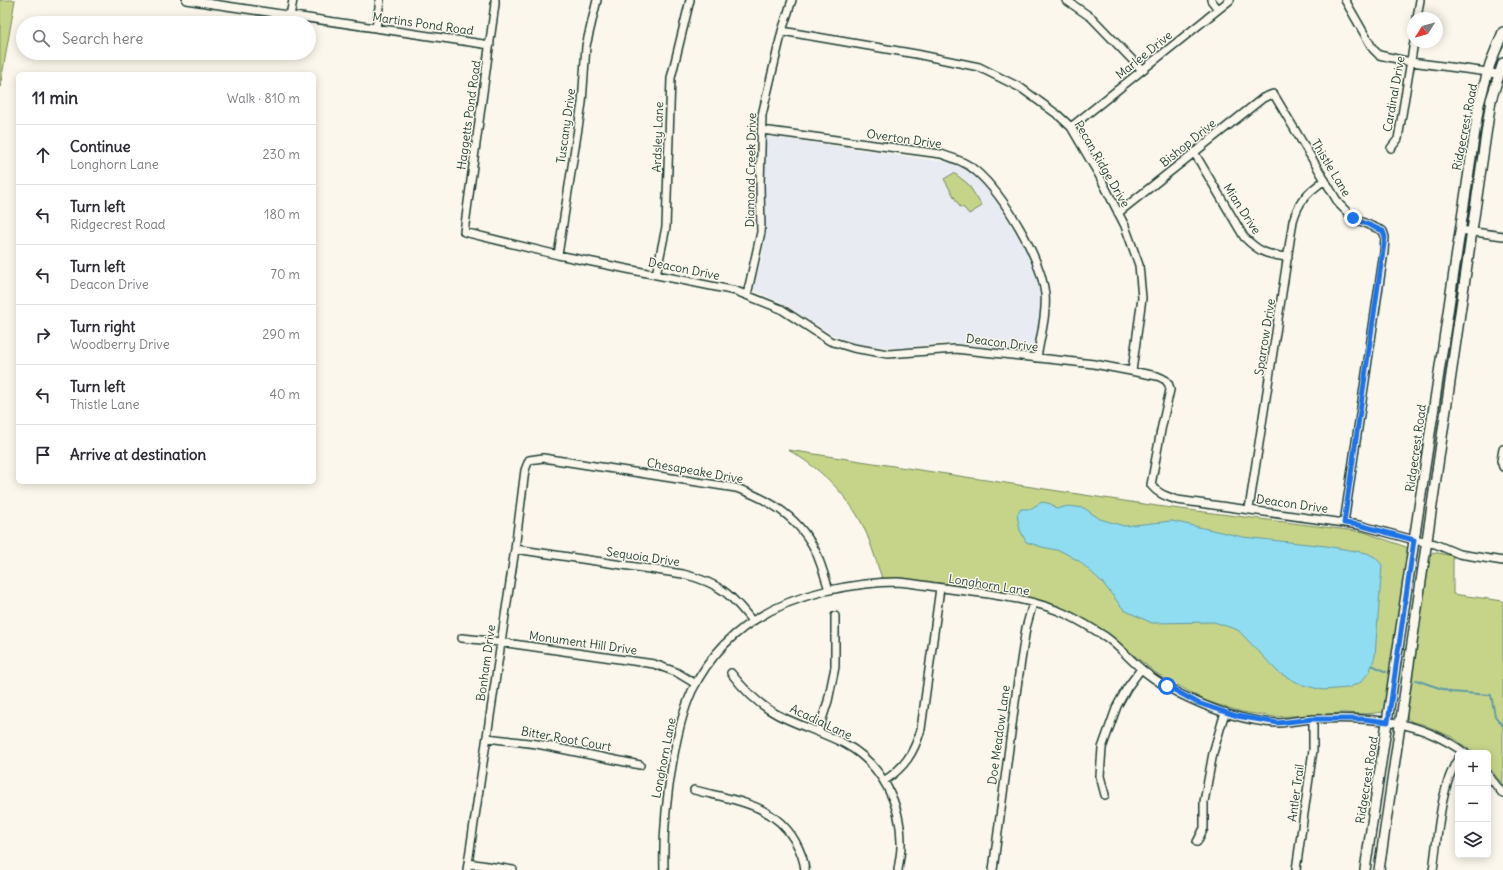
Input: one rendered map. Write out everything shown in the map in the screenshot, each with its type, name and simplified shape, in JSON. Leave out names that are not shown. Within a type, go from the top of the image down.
[{"type":"main road","name":"Ridgecrest Road","points":[[1365,870],[1479,104],[1488,72],[1503,32]]},
{"type":"main road","name":"Ridgecrest Road","points":[[1379,870],[1491,100],[1503,62]]},
{"type":"street","name":"Martins Pond Road","points":[[186,0],[290,16]]},
{"type":"street","points":[[290,16],[293,0]]},
{"type":"street","points":[[376,28],[380,0]]},
{"type":"street","name":"Haggetts Pond Road","points":[[464,232],[495,0]]},
{"type":"street","name":"Tuscany Drive","points":[[558,255],[582,103],[586,46],[597,0]]},
{"type":"street","name":"Ardsley Lane","points":[[656,275],[666,227],[671,78],[690,0]]},
{"type":"street","name":"Diamond Creek Drive","points":[[747,295],[761,232],[760,184],[762,115],[782,31],[792,0]]},
{"type":"street","points":[[1066,0],[1092,18],[1142,70]]},
{"type":"street","points":[[1210,0],[1218,9]]},
{"type":"street","name":"Marlee Drive","points":[[1071,127],[1230,0]]},
{"type":"street","points":[[1345,0],[1373,50],[1379,55],[1411,62],[1488,72],[1499,76]]},
{"type":"street","points":[[1418,12],[1420,0]]},
{"type":"street","name":"Martins Pond Road","points":[[316,20],[490,45]]},
{"type":"street","name":"Pecan Ridge Drive","points":[[782,31],[916,54],[979,67],[1021,88],[1058,115],[1071,127],[1099,175],[1125,226],[1139,265],[1142,298],[1132,371]]},
{"type":"street","name":"Cardinal Drive","points":[[1391,148],[1398,139],[1413,48]]},
{"type":"street","name":"Bishop Drive","points":[[1118,213],[1263,98],[1273,94]]},
{"type":"street","name":"Thistle Lane","points":[[1273,94],[1345,212],[1353,218],[1383,231],[1385,237],[1344,523]]},
{"type":"street","name":"Overton Drive","points":[[762,130],[941,154],[960,161],[975,170],[991,186],[1010,213],[1038,264],[1045,296],[1037,358]]},
{"type":"street","name":"Mian Drive","points":[[1194,152],[1244,236],[1255,248],[1267,254],[1288,257]]},
{"type":"street","name":"Sparrow Drive","points":[[1249,509],[1293,221],[1299,203],[1309,191],[1325,180]]},
{"type":"street","points":[[1460,230],[1503,236]]},
{"type":"street","name":"Deacon Drive","points":[[464,232],[558,255],[736,291],[781,309],[830,341],[854,348],[888,354],[954,348],[1094,364],[1157,376],[1165,379],[1169,384],[1170,390],[1151,485],[1156,491],[1164,496],[1177,500],[1359,525],[1426,542],[1460,554],[1503,561]]},
{"type":"street","points":[[1503,449],[1501,461],[1503,467]]},
{"type":"street","name":"Chesapeake Drive","points":[[529,460],[543,458],[674,478],[736,488],[756,495],[774,505],[789,517],[802,531],[814,548],[830,590]]},
{"type":"street","name":"Bonham Drive","points":[[467,867],[515,549],[525,470],[529,460]]},
{"type":"street","name":"Sequoia Drive","points":[[515,549],[684,574],[700,578],[715,584],[726,591],[752,621]]},
{"type":"street","name":"Longhorn Lane","points":[[664,870],[664,839],[669,782],[681,721],[696,684],[727,641],[752,621],[782,604],[830,590],[851,586],[897,582],[999,595],[1033,603],[1069,616],[1107,638],[1141,668],[1167,686],[1198,703],[1237,716],[1278,723],[1313,719],[1363,719],[1400,724],[1430,732],[1459,750]]},
{"type":"street","points":[[884,781],[904,765],[911,754],[921,729],[940,588]]},
{"type":"street","name":"Doe Meadow Lane","points":[[993,870],[1020,668],[1026,628],[1033,603]]},
{"type":"street","points":[[818,732],[828,701],[835,667],[835,616]]},
{"type":"street","name":"Monument Hill Drive","points":[[462,638],[654,664],[676,672],[696,684]]},
{"type":"street","points":[[1105,795],[1100,776],[1102,748],[1117,706],[1141,668]]},
{"type":"street","name":"Acadia Lane","points":[[731,673],[749,694],[762,704],[777,714],[846,745],[859,753],[879,773],[891,797],[900,832],[901,847],[898,870]]},
{"type":"street","points":[[1197,842],[1204,828],[1204,802],[1213,753],[1225,712]]},
{"type":"street","name":"Antler Trail","points":[[1296,870],[1313,750],[1313,719]]},
{"type":"street","name":"Bitter Root Court","points":[[487,738],[537,744],[640,765]]},
{"type":"street","points":[[1433,870],[1445,789],[1451,770],[1455,763]]},
{"type":"street","points":[[1491,779],[1503,794]]},
{"type":"street","points":[[694,790],[746,803],[774,816],[788,830],[797,846],[804,862],[804,870]]},
{"type":"street","points":[[467,867],[513,870]]},
{"type":"shaded area","points":[[766,136],[953,163],[971,172],[988,188],[997,200],[1030,257],[1038,275],[1041,286],[1041,301],[1036,352],[954,343],[898,348],[864,345],[845,340],[829,333],[784,304],[757,292],[753,285],[761,264],[765,235],[764,170]]},
{"type":"green space","points":[[0,0],[15,0],[0,88]]},
{"type":"green space","points":[[954,173],[968,184],[982,206],[969,214],[964,208],[960,207],[944,179]]},
{"type":"green space","points":[[788,450],[1157,506],[1364,532],[1406,547],[1409,551],[1384,712],[1367,714],[1342,713],[1275,717],[1242,712],[1206,701],[1156,673],[1110,636],[1082,619],[1055,606],[985,587],[882,578],[870,541],[854,509],[829,480],[799,456]]},
{"type":"green space","points":[[1433,552],[1453,556],[1453,594],[1503,601],[1503,785],[1491,770],[1491,750],[1470,750],[1452,737],[1422,724],[1412,722],[1407,718],[1406,712],[1428,558]]},
{"type":"water","points":[[1042,502],[1051,504],[1056,509],[1068,506],[1084,508],[1100,519],[1124,526],[1172,521],[1243,537],[1326,546],[1367,553],[1375,557],[1382,565],[1375,656],[1370,671],[1361,682],[1348,688],[1323,690],[1302,685],[1279,673],[1238,630],[1214,622],[1152,623],[1124,610],[1102,582],[1079,561],[1061,551],[1026,542],[1020,530],[1017,515],[1021,509],[1030,509]]},
{"type":"waterway","points":[[1372,665],[1386,672]]},
{"type":"waterway","points":[[1416,680],[1451,692],[1491,695],[1495,716],[1503,726]]},
{"type":"route","points":[[1167,686],[1198,703],[1237,716],[1278,723],[1313,719],[1363,719],[1388,722],[1414,540],[1359,525],[1344,523],[1385,237],[1383,231],[1353,218]]}]
